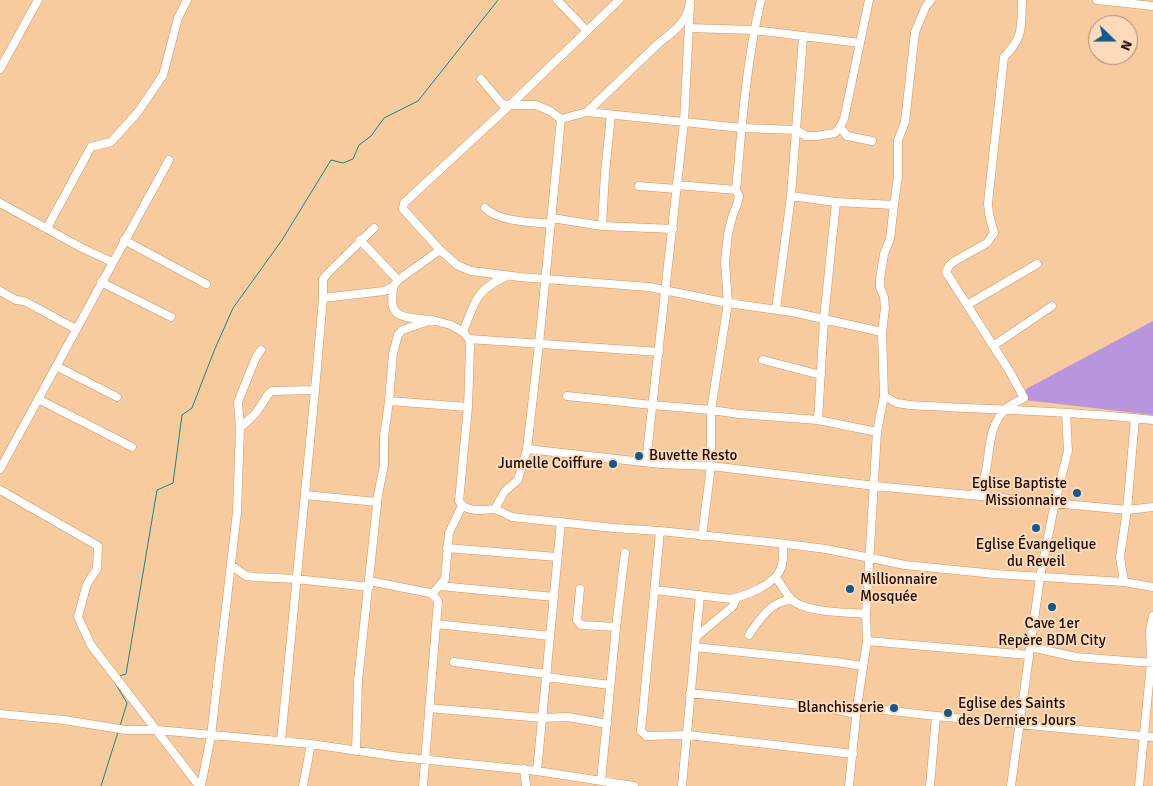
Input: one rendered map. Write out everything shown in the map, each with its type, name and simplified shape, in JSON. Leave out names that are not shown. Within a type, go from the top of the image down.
[{"type":"street","points":[[0,69],[38,0]]},
{"type":"street","points":[[47,228],[91,147],[111,142],[138,112],[163,75],[178,18],[186,0]]},
{"type":"street","points":[[556,0],[587,31]]},
{"type":"street","points":[[619,0],[403,206],[403,209],[440,250],[457,265],[471,271],[649,287],[728,303],[776,309],[882,332]]},
{"type":"street","points":[[702,536],[711,466],[711,410],[728,303],[725,262],[728,234],[739,196],[736,190],[742,128],[754,30],[761,0]]},
{"type":"street","points":[[561,119],[588,112],[742,128],[796,130],[806,136],[835,133],[844,120],[869,0]]},
{"type":"street","points":[[849,786],[856,711],[867,641],[866,614],[877,432],[884,396],[882,332],[885,308],[880,279],[884,254],[890,239],[898,176],[898,140],[905,122],[915,32],[926,6],[932,0]]},
{"type":"street","points":[[973,494],[982,486],[991,434],[1006,409],[1024,398],[968,305],[948,276],[947,269],[954,262],[986,243],[994,233],[988,204],[1004,57],[1015,46],[1020,35],[1022,0]]},
{"type":"street","points":[[1097,0],[1123,1],[1153,6]]},
{"type":"street","points":[[646,462],[684,122],[690,3]]},
{"type":"street","points":[[588,112],[660,42],[684,22],[690,3]]},
{"type":"street","points":[[660,42],[689,31],[754,30],[860,42]]},
{"type":"street","points":[[776,309],[790,196],[803,37]]},
{"type":"street","points":[[481,78],[502,104],[536,105],[550,111],[561,119]]},
{"type":"street","points":[[602,226],[611,114]]},
{"type":"street","points":[[495,509],[504,492],[518,480],[527,449],[561,119]]},
{"type":"street","points":[[840,127],[847,136],[872,141]]},
{"type":"street","points":[[0,469],[169,160]]},
{"type":"street","points":[[639,186],[736,190]]},
{"type":"street","points":[[790,196],[836,202],[894,205]]},
{"type":"street","points":[[818,420],[824,320],[836,202]]},
{"type":"street","points":[[0,203],[82,248],[112,262]]},
{"type":"street","points":[[485,208],[496,216],[520,221],[551,221],[602,226],[673,229]]},
{"type":"street","points":[[282,741],[315,390],[323,279],[374,228]]},
{"type":"street","points":[[124,240],[206,284]]},
{"type":"street","points":[[360,240],[395,284],[393,307],[396,313],[402,316],[451,325],[463,332],[469,339],[468,407],[459,501],[468,510],[495,509],[512,517],[826,549],[905,565],[1040,577],[1124,582],[1153,587]]},
{"type":"street","points":[[323,298],[384,291],[440,250]]},
{"type":"street","points":[[968,305],[1037,264]]},
{"type":"street","points":[[463,332],[476,298],[482,290],[508,275]]},
{"type":"street","points":[[101,282],[171,317]]},
{"type":"street","points":[[0,291],[16,300],[24,301],[76,329]]},
{"type":"street","points":[[993,346],[1052,306]]},
{"type":"street","points":[[356,751],[358,681],[377,502],[384,465],[384,436],[393,354],[398,335],[402,330],[432,320]]},
{"type":"street","points":[[469,339],[659,352]]},
{"type":"street","points":[[200,786],[211,736],[237,512],[240,428],[238,402],[256,357],[261,350]]},
{"type":"street","points":[[763,360],[821,375]]},
{"type":"street","points":[[56,366],[117,397]]},
{"type":"street","points":[[240,428],[256,413],[272,391],[315,390]]},
{"type":"street","points":[[567,396],[652,406],[818,420],[877,432]]},
{"type":"street","points":[[884,396],[897,403],[910,405],[1006,409],[1153,420]]},
{"type":"street","points":[[38,399],[132,447]]},
{"type":"street","points":[[389,401],[468,407]]},
{"type":"street","points":[[1011,786],[1040,577],[1055,502],[1068,451],[1066,413]]},
{"type":"street","points":[[1124,582],[1120,557],[1127,510],[1135,418]]},
{"type":"street","points":[[527,449],[646,462],[711,466],[875,486],[1127,510],[1153,507]]},
{"type":"street","points":[[0,490],[98,546],[97,569],[90,579],[78,617],[91,645],[200,786]]},
{"type":"street","points":[[304,495],[377,502]]},
{"type":"street","points":[[432,594],[445,579],[449,533],[462,506]]},
{"type":"street","points":[[537,771],[561,522]]},
{"type":"street","points":[[660,531],[641,731],[646,736],[688,735],[852,754]]},
{"type":"street","points":[[655,590],[731,599],[737,597],[755,590],[776,578],[783,562],[783,544]]},
{"type":"street","points":[[447,548],[558,558]]},
{"type":"street","points":[[601,781],[625,553]]},
{"type":"street","points":[[231,565],[246,576]]},
{"type":"street","points":[[229,582],[246,576],[369,584],[432,594],[438,601],[423,786]]},
{"type":"street","points":[[776,578],[791,600],[799,605],[808,608],[866,614]]},
{"type":"street","points":[[440,586],[554,598]]},
{"type":"street","points":[[580,589],[578,623],[581,625],[616,627]]},
{"type":"street","points":[[682,786],[700,595]]},
{"type":"street","points":[[696,637],[733,606],[737,597]]},
{"type":"street","points":[[749,635],[761,617],[782,601],[791,600]]},
{"type":"street","points":[[1139,786],[1152,663],[1150,630],[1153,616]]},
{"type":"street","points":[[436,624],[550,636]]},
{"type":"street","points":[[867,641],[1030,651],[1152,663]]},
{"type":"street","points":[[695,647],[863,666]]},
{"type":"street","points":[[454,662],[610,685]]},
{"type":"street","points":[[690,693],[856,711],[936,716],[1153,737]]},
{"type":"street","points":[[429,708],[542,718],[568,717],[607,724]]},
{"type":"street","points":[[0,714],[126,730],[157,730],[311,744],[356,751],[524,769],[634,786]]},
{"type":"street","points":[[930,786],[936,716]]},
{"type":"street","points":[[303,786],[311,744]]},
{"type":"street","points":[[524,769],[526,786]]},
{"type":"shaded area","points":[[1153,321],[1153,415],[1025,400],[1026,389]]},
{"type":"waterway","points":[[119,676],[126,674],[157,490],[173,483],[182,415],[192,408],[233,308],[282,240],[331,160],[343,163],[353,159],[359,145],[371,136],[384,118],[418,101],[498,0]]},
{"type":"waterway","points":[[112,678],[127,703],[120,726]]},
{"type":"waterway","points":[[101,786],[118,732]]},
{"type":"place","name":"Buvette Resto","points":[[639,456]]},
{"type":"place","name":"Jumelle Coiffure","points":[[613,464]]},
{"type":"place","name":"Eglise Baptiste Missionnaire","points":[[1077,493]]},
{"type":"place","name":"Eglise Évangelique du Reveil","points":[[1036,528]]},
{"type":"place","name":"Millionnaire Mosquée","points":[[850,589]]},
{"type":"place","name":"Cave 1er Repère BDM City","points":[[1052,607]]},
{"type":"place","name":"Blanchisserie","points":[[894,708]]},
{"type":"place","name":"Eglise des Saints des Derniers Jours","points":[[948,713]]}]
